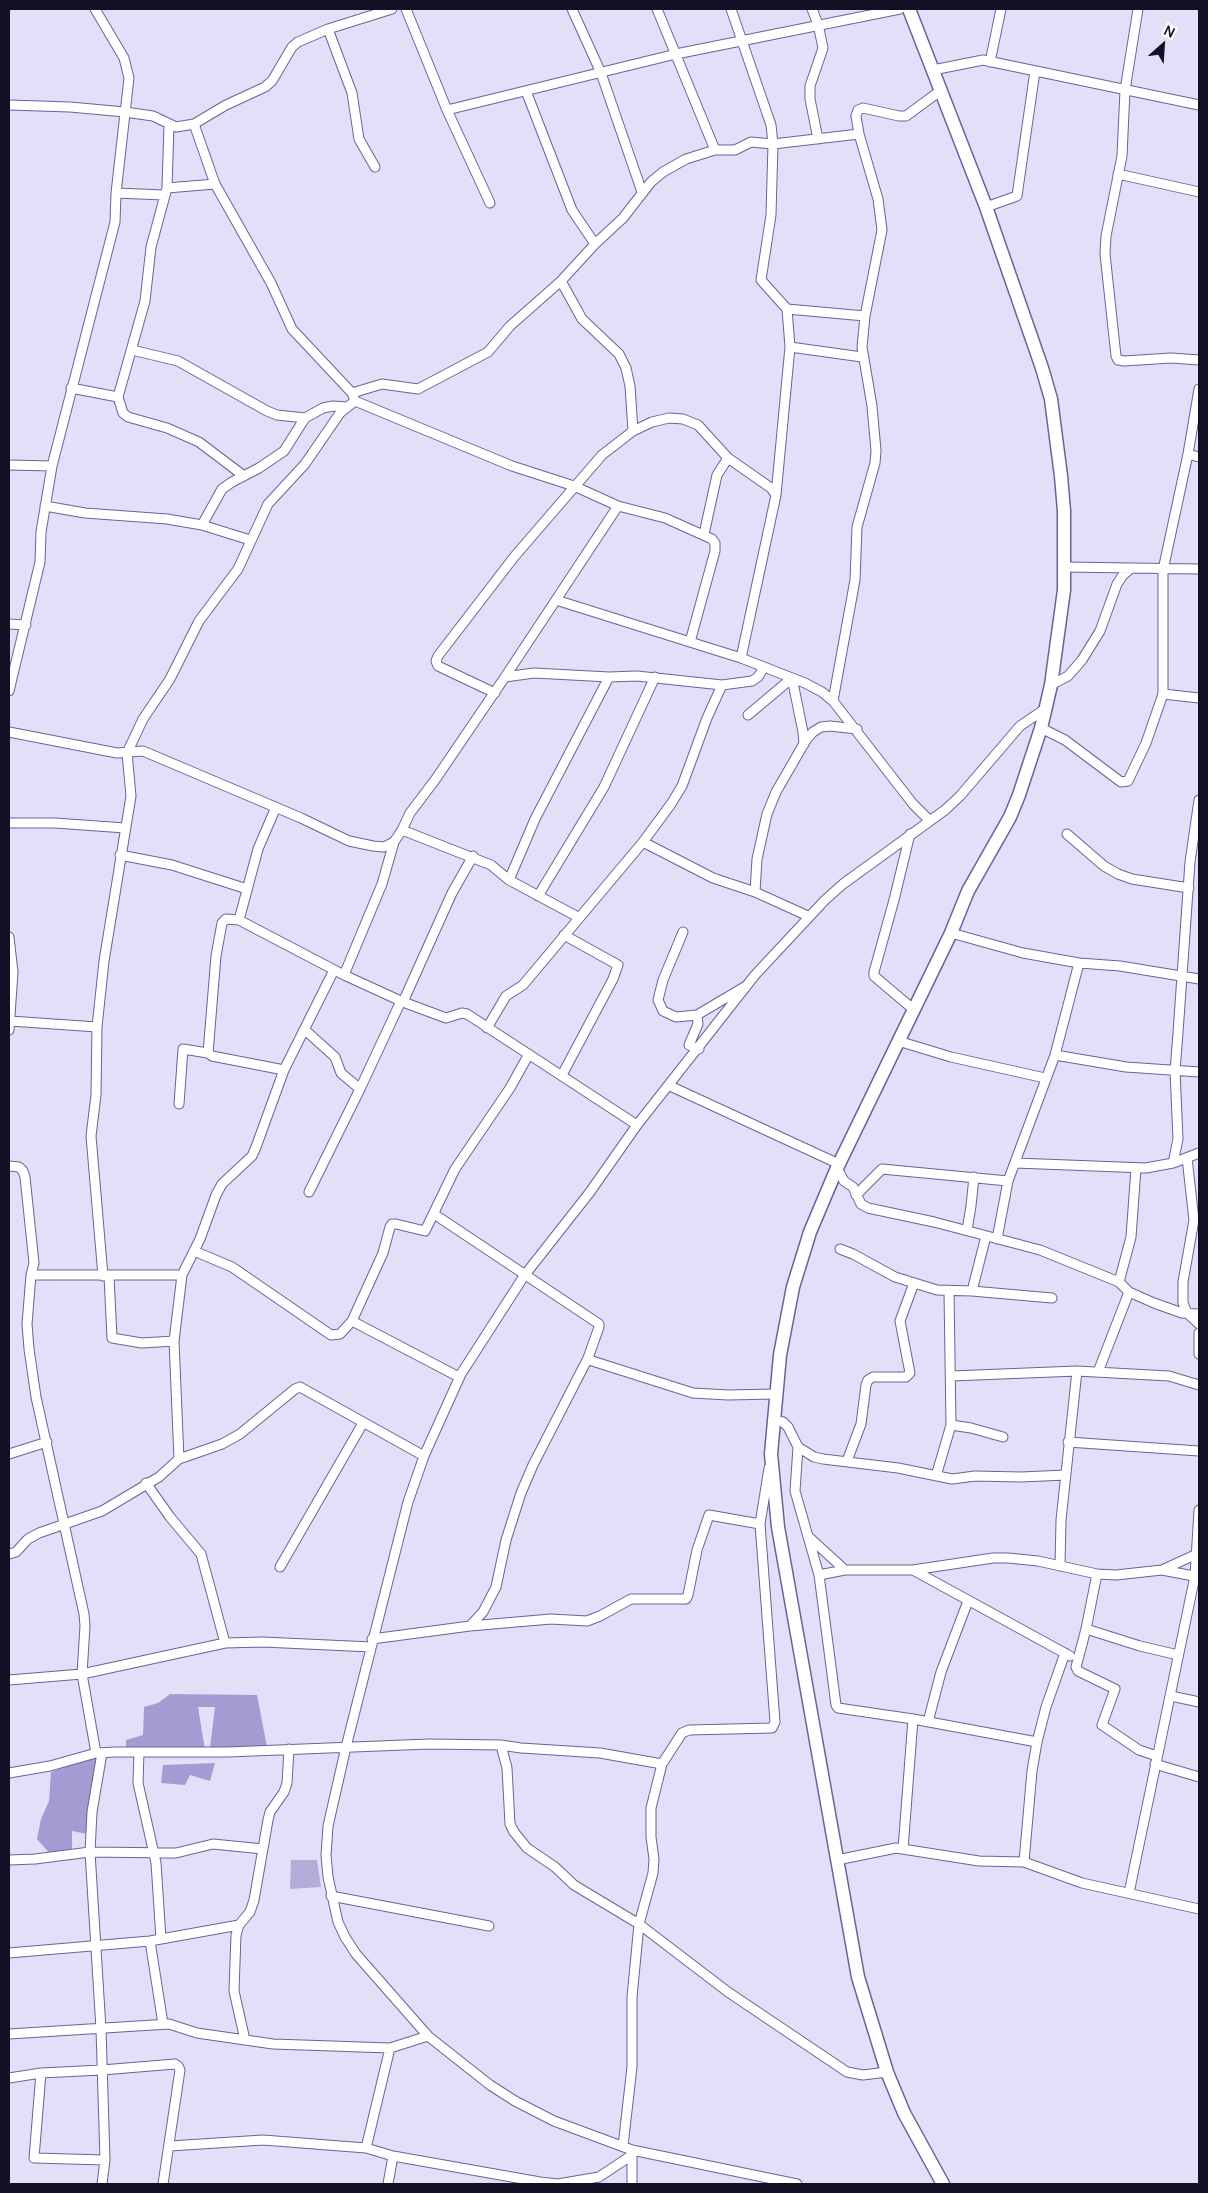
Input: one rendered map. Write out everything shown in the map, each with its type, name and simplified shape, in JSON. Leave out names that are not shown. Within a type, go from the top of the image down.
[{"type":"main road","points":[[908,9],[986,207],[1031,331],[1051,399],[1058,441],[1064,511],[1065,567],[1061,616],[1052,685],[1041,728],[1019,796],[968,891],[951,933],[815,1216],[793,1287],[780,1355],[771,1454],[778,1527],[858,1977],[887,2072],[904,2113],[943,2184]]},
{"type":"street","points":[[9,691],[40,562],[41,532],[52,466],[115,222],[116,193],[129,78],[128,68],[95,9]]},
{"type":"street","points":[[9,105],[70,107],[125,112],[153,116],[169,125],[194,124],[226,105],[265,86],[272,80],[292,47],[328,28],[392,9]]},
{"type":"street","points":[[406,9],[447,110],[490,203]]},
{"type":"street","points":[[572,9],[601,73],[642,192]]},
{"type":"street","points":[[656,9],[715,150]]},
{"type":"street","points":[[731,9],[771,125],[773,144],[771,215],[761,280],[787,309],[790,347],[776,495],[741,658]]},
{"type":"street","points":[[812,9],[818,24],[822,48],[810,86],[810,99],[818,139]]},
{"type":"street","points":[[447,110],[676,54],[900,9]]},
{"type":"street","points":[[990,62],[1001,9]]},
{"type":"street","points":[[1138,9],[1125,90],[1122,156],[1106,236],[1105,254],[1116,356],[1118,360],[1124,361],[1171,358],[1199,360]]},
{"type":"street","points":[[328,28],[352,93],[359,139],[375,167]]},
{"type":"street","points":[[933,70],[969,61],[990,62],[1199,105]]},
{"type":"street","points":[[986,207],[1017,196],[1035,71]]},
{"type":"street","points":[[526,91],[572,210],[595,244]]},
{"type":"street","points":[[833,701],[856,567],[857,527],[875,463],[876,451],[872,406],[862,357],[865,316],[882,230],[878,199],[858,134],[856,116],[858,110],[863,108],[906,116],[940,91]]},
{"type":"street","points":[[194,124],[215,184],[271,284],[292,329],[353,397],[512,466],[574,486],[618,506],[657,516],[704,534],[712,539],[715,543],[715,551],[690,642]]},
{"type":"street","points":[[169,125],[165,192],[151,247],[145,301],[118,397],[123,413],[128,417],[167,428],[198,442],[244,476]]},
{"type":"street","points":[[174,1342],[142,1343],[112,1338],[91,1146],[96,1095],[97,1027],[104,961],[131,796],[127,753],[143,719],[170,678],[191,634],[238,569],[268,504],[305,464],[340,412],[347,407],[353,397],[382,384],[418,389],[488,352],[510,326],[561,281],[595,244],[623,218],[642,192],[663,172],[686,159],[715,150],[735,150],[751,142],[773,144],[858,134]]},
{"type":"street","points":[[1118,174],[1199,192]]},
{"type":"street","points":[[116,193],[165,192],[215,184]]},
{"type":"street","points":[[561,281],[579,314],[619,354],[626,368],[630,386],[633,431]]},
{"type":"street","points":[[787,309],[865,316]]},
{"type":"street","points":[[790,347],[862,357]]},
{"type":"street","points":[[132,350],[178,361],[266,411],[277,415],[306,418]]},
{"type":"street","points":[[71,388],[118,397]]},
{"type":"street","points":[[1041,728],[1065,740],[1124,783],[1128,781],[1146,743],[1163,694],[1163,570],[1188,454],[1199,389]]},
{"type":"street","points":[[202,526],[222,489],[284,451],[306,418],[323,408],[333,406],[347,407]]},
{"type":"street","points":[[494,693],[438,666],[436,661],[438,656],[514,557],[574,486],[602,455],[633,431],[652,422],[669,418],[683,419],[698,425],[728,458],[771,488],[776,495]]},
{"type":"street","points":[[1188,454],[1199,457]]},
{"type":"street","points":[[704,534],[717,475],[728,458]]},
{"type":"street","points":[[9,465],[52,466]]},
{"type":"street","points":[[45,506],[85,513],[158,517],[202,526],[250,540]]},
{"type":"street","points":[[344,975],[382,884],[394,842],[410,813],[505,677],[618,506]]},
{"type":"street","points":[[1065,567],[1163,570],[1199,569]]},
{"type":"street","points":[[1052,685],[1068,676],[1082,660],[1100,630],[1118,584],[1123,575],[1130,569]]},
{"type":"street","points":[[556,600],[741,658],[805,683],[833,701],[857,729],[913,804],[929,820]]},
{"type":"street","points":[[9,624],[26,625]]},
{"type":"street","points":[[505,677],[534,672],[609,677],[655,677],[722,685],[752,681],[758,677],[764,667]]},
{"type":"street","points":[[509,880],[535,819],[609,677]]},
{"type":"street","points":[[538,896],[604,786],[655,677]]},
{"type":"street","points":[[748,715],[792,678]]},
{"type":"street","points":[[792,678],[804,744]]},
{"type":"street","points":[[487,1028],[506,996],[523,985],[578,917],[643,842],[682,786],[722,685]]},
{"type":"street","points":[[1163,694],[1199,698]]},
{"type":"street","points":[[797,2184],[632,2152],[623,2146],[554,2121],[515,2101],[490,2085],[428,2036],[356,1954],[338,1922],[332,1896],[326,1855],[328,1826],[408,1502],[424,1456],[459,1377],[524,1276],[590,1192],[637,1125],[748,986],[808,916],[843,884],[945,810],[960,796],[1020,726],[1045,709]]},
{"type":"street","points":[[755,892],[757,859],[768,814],[776,792],[804,744],[813,732],[821,727],[857,729]]},
{"type":"street","points":[[9,732],[117,753],[142,751],[276,807],[349,841],[384,847],[394,842]]},
{"type":"street","points":[[1173,1164],[1178,1139],[1175,1071],[1188,888],[1199,800]]},
{"type":"street","points":[[240,920],[258,849],[276,807]]},
{"type":"street","points":[[9,823],[55,823],[125,828]]},
{"type":"street","points":[[402,830],[441,846],[473,856],[491,865],[509,880],[578,917]]},
{"type":"street","points":[[910,834],[874,976],[913,1009]]},
{"type":"street","points":[[1067,834],[1104,866],[1118,874],[1132,879],[1188,888]]},
{"type":"street","points":[[643,842],[713,878],[755,892],[808,916]]},
{"type":"street","points":[[120,855],[172,865],[247,888]]},
{"type":"street","points":[[309,1192],[402,1002],[452,893],[473,856]]},
{"type":"street","points":[[1190,862],[1199,865]]},
{"type":"street","points":[[208,1053],[214,975],[222,924],[226,919],[240,920],[334,970],[402,1002],[446,1018],[462,1013],[467,1014],[637,1125]]},
{"type":"street","points":[[682,932],[666,972],[658,1000],[663,1011],[676,1017],[697,1015],[740,988],[748,986]]},
{"type":"street","points":[[951,933],[1015,951],[1078,963],[1108,964],[1199,979]]},
{"type":"street","points":[[562,1075],[614,979],[618,965],[564,935]]},
{"type":"street","points":[[9,937],[13,972],[9,1026],[97,1027]]},
{"type":"street","points":[[997,1239],[1008,1181],[1055,1055],[1078,963]]},
{"type":"street","points":[[179,1459],[174,1342],[182,1275],[222,1184],[252,1156],[284,1070],[334,970]]},
{"type":"street","points":[[697,1015],[698,1024],[689,1045],[699,1049]]},
{"type":"street","points":[[305,1030],[335,1057],[341,1073],[360,1089]]},
{"type":"street","points":[[898,1041],[951,1057],[1046,1078]]},
{"type":"street","points":[[179,1104],[183,1049],[284,1070]]},
{"type":"street","points":[[194,1251],[232,1267],[331,1335],[340,1334],[352,1321],[383,1253],[392,1224],[425,1231],[455,1169],[510,1088],[529,1054]]},
{"type":"street","points":[[1055,1055],[1126,1067],[1199,1072]]},
{"type":"street","points":[[670,1086],[838,1166],[844,1180],[853,1187],[861,1204],[868,1208],[967,1230],[1054,1254],[1119,1282],[1129,1292],[1182,1313],[1199,1314]]},
{"type":"street","points":[[1015,1164],[1136,1168],[1173,1164],[1199,1152]]},
{"type":"street","points":[[1187,1158],[1194,1220],[1183,1282],[1183,1303],[1187,1313],[1199,1324]]},
{"type":"street","points":[[9,1166],[19,1167],[25,1177],[34,1256],[31,1275],[28,1336],[36,1397],[66,1525],[85,1620],[82,1674],[99,1753],[92,1812],[90,1852],[101,2029],[105,2160],[102,2184]]},
{"type":"street","points":[[1119,1282],[1131,1237],[1136,1168]]},
{"type":"street","points":[[856,1196],[882,1169],[1008,1181]]},
{"type":"street","points":[[967,1230],[972,1206],[974,1177]]},
{"type":"street","points":[[434,1214],[508,1262],[524,1276],[599,1324],[588,1358],[533,1465],[521,1493],[492,1596],[483,1612],[470,1626]]},
{"type":"street","points":[[972,1291],[986,1236]]},
{"type":"street","points":[[840,1249],[853,1254],[880,1271],[936,1290],[1052,1298]]},
{"type":"street","points":[[31,1275],[182,1275]]},
{"type":"street","points":[[847,1461],[862,1424],[868,1380],[873,1377],[906,1377],[910,1373],[900,1322],[914,1283]]},
{"type":"street","points":[[936,1476],[950,1424],[949,1291]]},
{"type":"street","points":[[1098,1372],[1129,1292]]},
{"type":"street","points":[[352,1321],[459,1377]]},
{"type":"street","points":[[1199,1338],[1199,1354]]},
{"type":"street","points":[[588,1358],[647,1380],[693,1393],[728,1396],[776,1394]]},
{"type":"street","points":[[951,1376],[1077,1371],[1169,1376],[1199,1385]]},
{"type":"street","points":[[1060,1566],[1060,1520],[1077,1371]]},
{"type":"street","points":[[9,1554],[16,1552],[28,1539],[39,1533],[102,1511],[146,1483],[159,1477],[179,1459],[222,1444],[240,1434],[296,1388],[300,1387],[424,1456]]},
{"type":"street","points":[[773,1420],[783,1422],[788,1426],[798,1447],[795,1491],[819,1575],[836,1705],[838,1708],[913,1719],[1037,1742]]},
{"type":"street","points":[[280,1567],[363,1423]]},
{"type":"street","points":[[950,1424],[1003,1436]]},
{"type":"street","points":[[9,1454],[47,1442]]},
{"type":"street","points":[[1068,1442],[1199,1451]]},
{"type":"street","points":[[798,1447],[814,1457],[898,1468],[952,1479],[975,1476],[1021,1478],[1066,1476]]},
{"type":"street","points":[[623,2146],[632,2067],[632,1997],[640,1924],[653,1873],[651,1808],[662,1764],[682,1733],[689,1730],[772,1728],[774,1726],[760,1524],[771,1454]]},
{"type":"street","points":[[146,1483],[200,1554],[225,1643]]},
{"type":"street","points":[[1129,1892],[1178,1655],[1197,1576],[1199,1510]]},
{"type":"street","points":[[9,1680],[82,1674],[225,1643],[372,1643],[470,1626],[551,1619],[587,1620],[600,1616],[632,1599],[686,1599],[697,1550],[709,1515],[760,1524]]},
{"type":"street","points":[[809,1537],[845,1570]]},
{"type":"street","points":[[1162,1570],[1197,1553]]},
{"type":"street","points":[[819,1575],[845,1570],[912,1570],[993,1558],[1038,1562],[1116,1576],[1162,1570],[1197,1576]]},
{"type":"street","points":[[912,1570],[1077,1660]]},
{"type":"street","points":[[1097,1574],[1076,1667],[1078,1671],[1115,1689],[1102,1725],[1156,1760],[1199,1776]]},
{"type":"street","points":[[928,1722],[941,1672],[968,1601]]},
{"type":"street","points":[[1086,1629],[1140,1646],[1178,1655]]},
{"type":"street","points":[[1024,1862],[1032,1771],[1037,1742],[1046,1707],[1065,1653]]},
{"type":"street","points":[[1171,1696],[1199,1702]]},
{"type":"street","points":[[903,1849],[913,1719]]},
{"type":"street","points":[[9,1773],[50,1766],[99,1753],[228,1752],[429,1744],[501,1745],[600,1753],[662,1764]]},
{"type":"street","points":[[501,1745],[507,1768],[509,1815],[514,1832],[527,1848],[556,1867],[574,1885],[640,1924],[728,1992],[847,2072],[863,2076],[887,2072]]},
{"type":"street","points":[[245,2040],[234,1992],[236,1935],[239,1925],[250,1912],[254,1900],[270,1812],[284,1792],[289,1749]]},
{"type":"street","points":[[139,1752],[138,1783],[156,1863],[161,1939]]},
{"type":"street","points":[[9,1860],[90,1852],[176,1853],[213,1844],[263,1849]]},
{"type":"street","points":[[837,1860],[885,1849],[903,1849],[980,1861],[1024,1862],[1082,1883],[1199,1909]]},
{"type":"street","points":[[332,1896],[489,1926]]},
{"type":"street","points":[[9,1952],[150,1941],[239,1925]]},
{"type":"street","points":[[150,1941],[164,2024]]},
{"type":"street","points":[[9,2034],[164,2024],[197,2033],[291,2046],[390,2048],[428,2036]]},
{"type":"street","points":[[366,2148],[390,2048]]},
{"type":"street","points":[[9,2078],[41,2073],[175,2064],[178,2066],[180,2070],[163,2184]]},
{"type":"street","points":[[41,2073],[34,2158],[105,2160]]},
{"type":"street","points":[[170,2146],[233,2140],[263,2140],[366,2148],[393,2156],[558,2184],[599,2177],[632,2152]]},
{"type":"street","points":[[632,2152],[632,2184]]},
{"type":"street","points":[[388,2184],[393,2156]]},
{"type":"shaded area","points":[[170,1694],[257,1695],[267,1747],[210,1748],[215,1707],[198,1707],[205,1750],[126,1752],[126,1740],[143,1735],[144,1707],[158,1703]]},
{"type":"shaded area","points":[[97,1756],[87,1834],[72,1831],[72,1851],[51,1855],[37,1839],[41,1819],[49,1801],[51,1772]]},
{"type":"shaded area","points":[[215,1763],[210,1781],[190,1775],[185,1785],[161,1783],[163,1765]]},
{"type":"shaded area","points":[[291,1860],[317,1860],[321,1887],[290,1889]]}]
